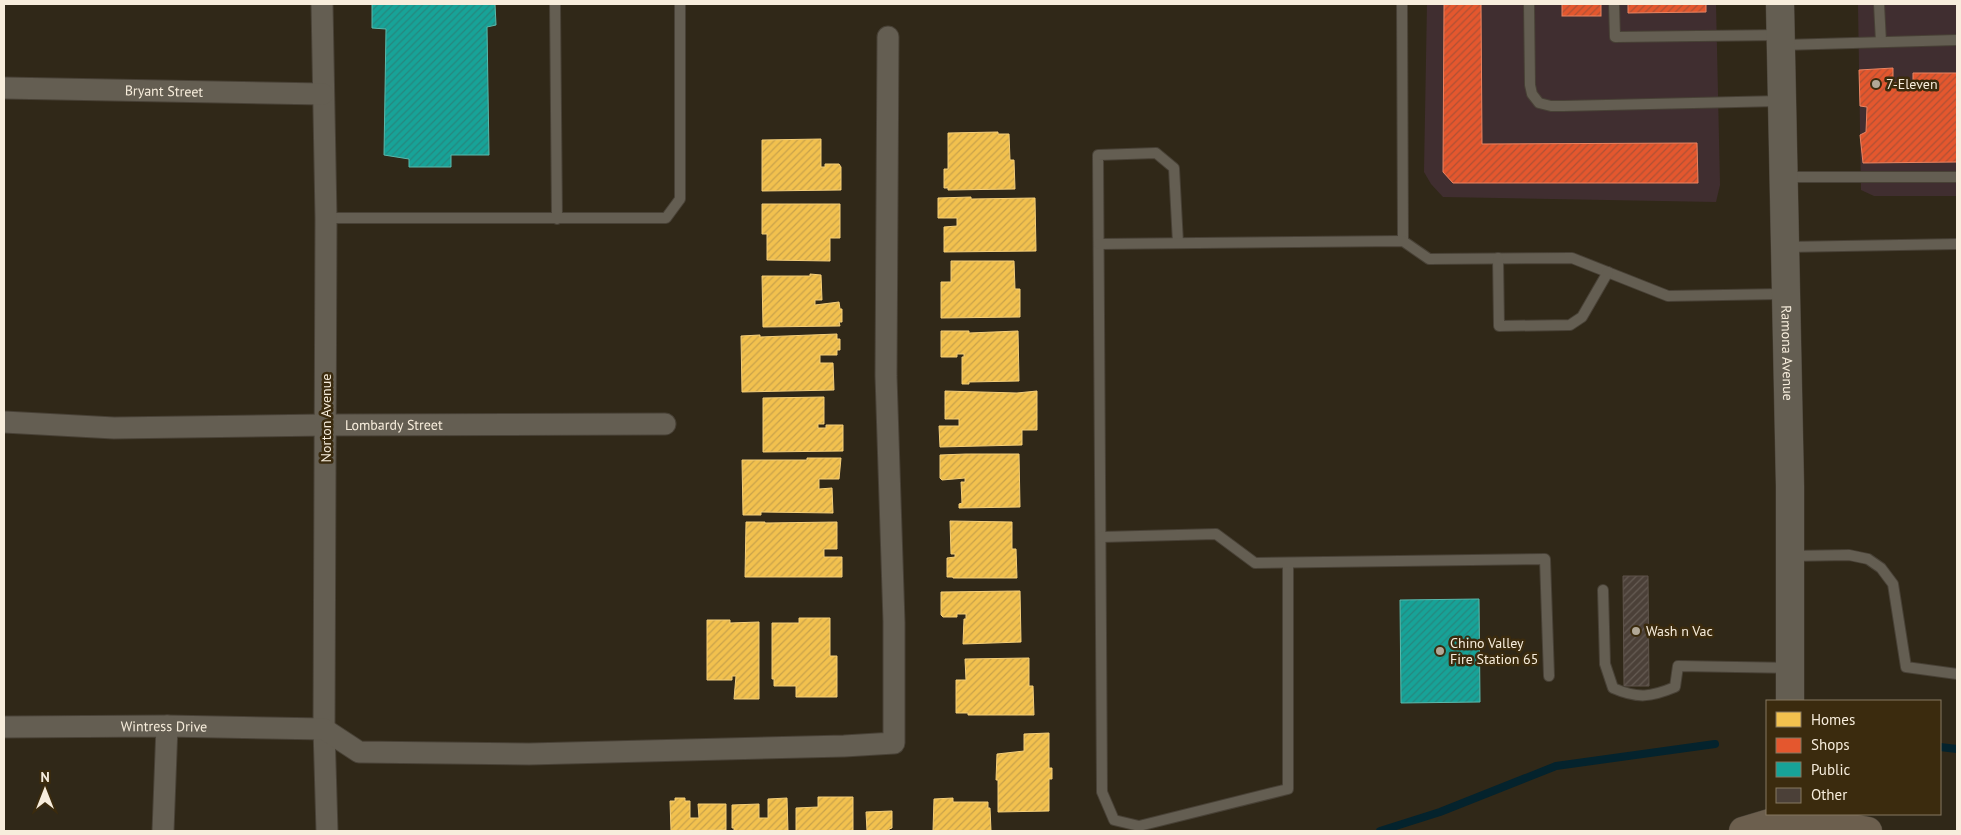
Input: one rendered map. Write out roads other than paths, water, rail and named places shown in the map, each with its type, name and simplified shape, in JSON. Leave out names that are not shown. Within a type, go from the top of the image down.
[{"type":"highway","points":[[1743,831],[1790,821],[1868,831]]},
{"type":"main road","name":"Ramona Avenue","points":[[1780,4],[1790,556],[1790,700]]},
{"type":"street","name":"Norton Avenue","points":[[322,4],[326,218],[324,729],[327,831]]},
{"type":"street","points":[[324,729],[359,752],[529,754],[894,743],[894,622],[886,376],[888,37]]},
{"type":"street","name":"Bryant Street","points":[[4,88],[323,94]]},
{"type":"street","name":"Lombardy Street","points":[[4,422],[114,428],[665,424]]},
{"type":"street","points":[[163,831],[167,726]]},
{"type":"street","name":"Wintress Drive","points":[[4,727],[167,726],[324,729]]},
{"type":"lane","points":[[555,4],[557,219]]},
{"type":"lane","points":[[326,218],[666,218],[680,199],[680,4]]},
{"type":"lane","points":[[1402,4],[1403,241]]},
{"type":"lane","points":[[1529,4],[1530,85],[1532,94],[1539,104],[1563,106],[1781,101]]},
{"type":"lane","points":[[1614,4],[1615,37],[1881,42],[1957,40]]},
{"type":"lane","points":[[1879,4],[1881,42]]},
{"type":"lane","points":[[1178,243],[1174,168],[1156,152],[1098,154],[1102,792],[1114,820],[1139,826],[1288,789],[1288,563]]},
{"type":"lane","points":[[1783,177],[1957,177]]},
{"type":"lane","points":[[1099,244],[1403,241],[1429,259],[1572,258],[1668,296],[1786,294]]},
{"type":"lane","points":[[1785,247],[1957,244]]},
{"type":"lane","points":[[1498,258],[1499,326],[1570,325],[1582,317],[1608,272]]},
{"type":"lane","points":[[1101,537],[1216,534],[1255,564],[1545,559],[1549,676]]},
{"type":"lane","points":[[1790,556],[1849,555],[1868,559],[1881,568],[1893,584],[1906,667],[1957,674]]},
{"type":"lane","points":[[1603,590],[1605,664],[1613,688],[1630,695],[1655,695],[1676,687],[1678,666],[1790,668]]},
{"type":"waterway","points":[[1380,831],[1440,812],[1556,766],[1715,744]]},
{"type":"waterway","points":[[1941,747],[1957,749]]},
{"type":"place","name":"7-Eleven","points":[[1876,84]]},
{"type":"place","name":"Wash n Vac","points":[[1636,631]]},
{"type":"place","name":"Chino Valley Fire Station 65","points":[[1440,651]]}]
